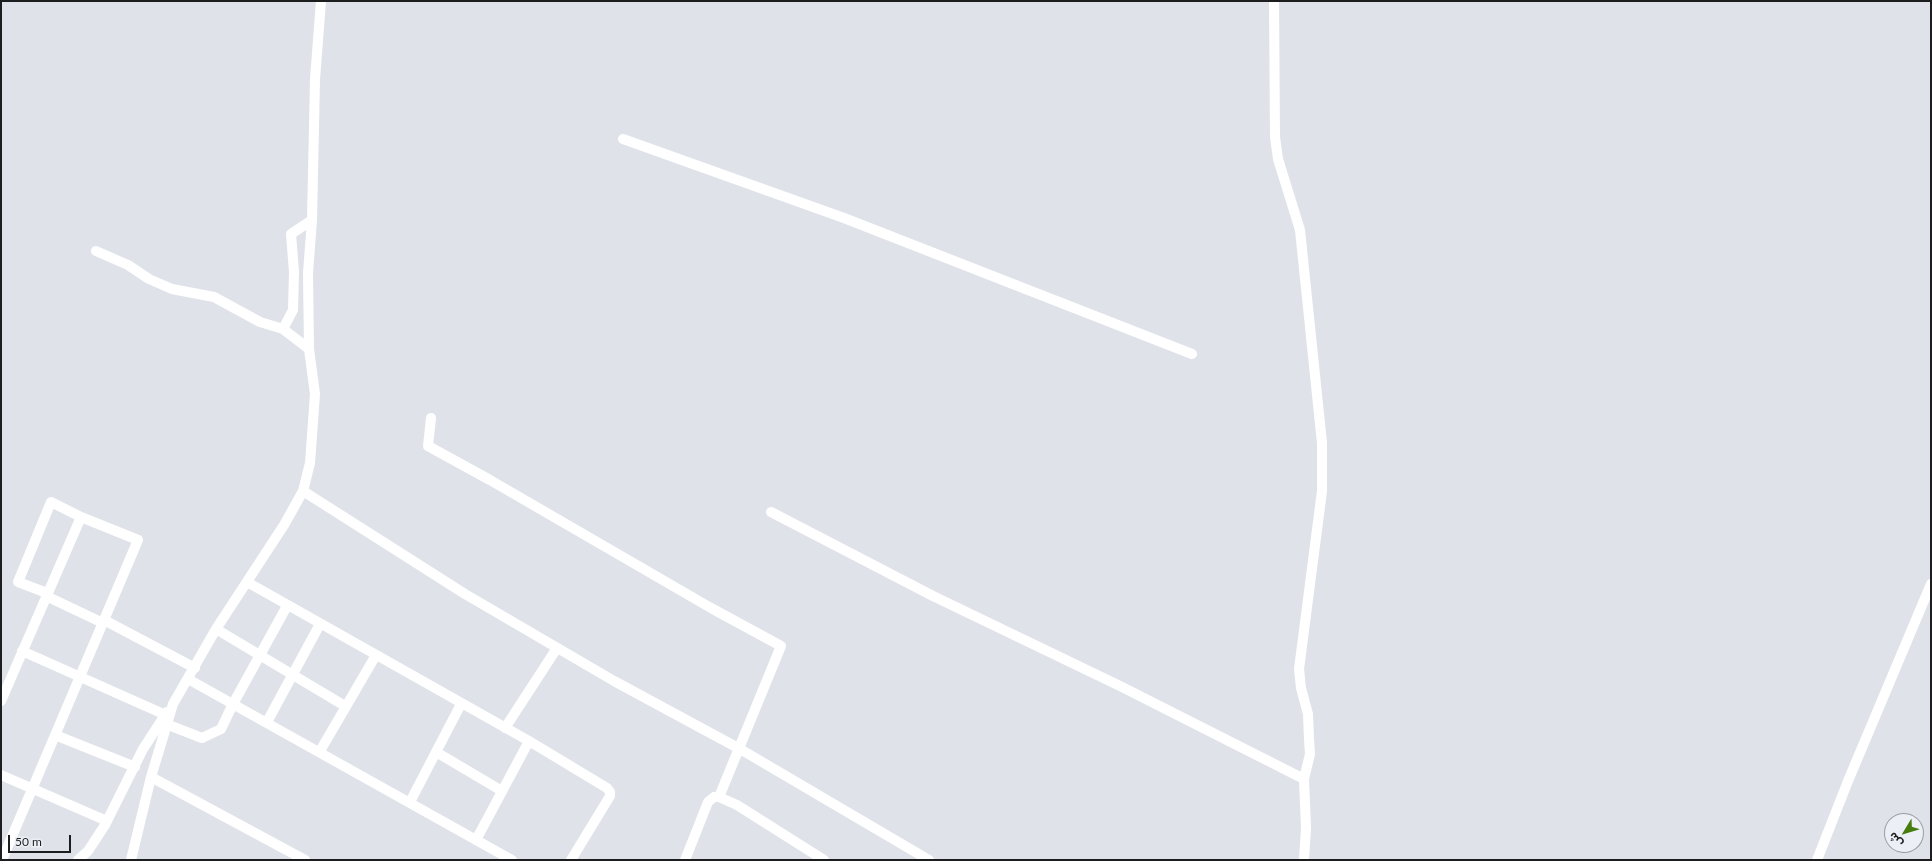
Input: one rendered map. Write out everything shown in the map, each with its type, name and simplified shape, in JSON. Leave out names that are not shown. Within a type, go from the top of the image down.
[{"type":"street","points":[[78,860],[96,840],[143,749],[166,718],[216,629],[284,525],[303,491],[310,463],[315,394],[309,349],[308,274],[312,220],[315,79],[320,1]]},
{"type":"street","points":[[1274,1],[1275,137],[1278,159],[1296,215],[1301,238],[1322,443],[1322,491],[1299,669],[1301,688],[1308,714],[1310,754],[1304,779],[1306,828],[1304,860]]},
{"type":"street","points":[[622,139],[851,221],[1192,354]]},
{"type":"street","points":[[283,329],[293,310],[294,272],[291,234],[312,220]]},
{"type":"street","points":[[96,251],[128,265],[149,279],[172,289],[214,297],[260,322],[283,329],[309,349]]},
{"type":"street","points":[[430,418],[428,446],[490,480],[711,608],[781,646],[719,797]]},
{"type":"street","points":[[303,491],[440,579],[614,682],[740,749],[929,860]]},
{"type":"street","points":[[2,860],[32,788],[80,677],[103,621],[138,540],[81,517],[51,502],[18,582],[103,621],[195,668]]},
{"type":"street","points":[[771,512],[933,596],[1120,686],[1304,779]]},
{"type":"street","points":[[1,701],[81,517]]},
{"type":"street","points":[[247,582],[287,606],[529,741],[602,784],[610,792],[607,801],[570,860]]},
{"type":"street","points":[[1817,860],[1850,775],[1931,584]]},
{"type":"street","points":[[22,651],[166,718],[202,738],[221,729],[233,704],[287,606]]},
{"type":"street","points":[[267,722],[294,675],[320,624]]},
{"type":"street","points":[[216,629],[346,706]]},
{"type":"street","points":[[505,728],[557,648]]},
{"type":"street","points":[[320,751],[376,655]]},
{"type":"street","points":[[188,679],[320,751],[512,860]]},
{"type":"street","points":[[410,802],[461,704]]},
{"type":"street","points":[[132,860],[166,718]]},
{"type":"street","points":[[55,735],[135,767]]},
{"type":"street","points":[[476,840],[529,741]]},
{"type":"street","points":[[436,752],[502,791]]},
{"type":"street","points":[[1,775],[107,821]]},
{"type":"street","points":[[151,777],[298,858]]},
{"type":"street","points":[[685,860],[708,802],[714,797],[719,797],[737,805],[824,860]]}]
